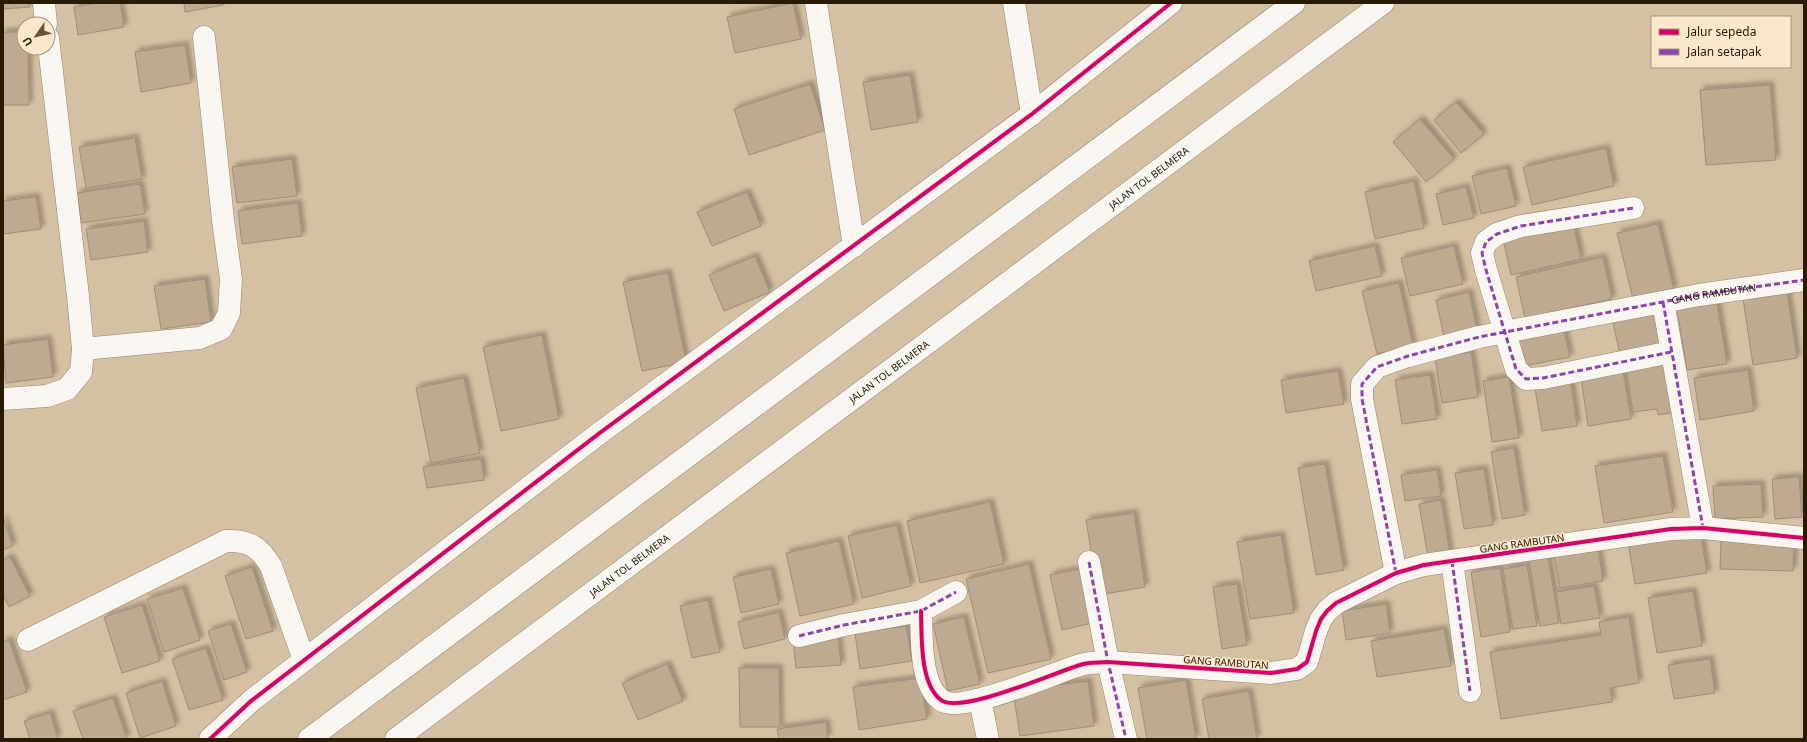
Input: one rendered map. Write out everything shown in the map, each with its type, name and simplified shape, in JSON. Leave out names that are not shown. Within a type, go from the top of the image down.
[{"type":"main road","points":[[44,3],[45,16]]},
{"type":"main road","points":[[816,3],[854,246]]},
{"type":"main road","points":[[1014,3],[1032,114]]},
{"type":"main road","points":[[210,739],[250,701],[601,432],[1032,114],[1171,3]]},
{"type":"main road","points":[[309,739],[1294,3]]},
{"type":"main road","name":"JALAN TOL BELMERA","points":[[396,739],[1383,3]]},
{"type":"main road","points":[[83,349],[200,338],[221,329],[229,313],[231,279],[223,220],[204,37]]},
{"type":"main road","points":[[3,399],[47,396],[67,389],[81,372],[83,349],[50,56]]},
{"type":"main road","points":[[1633,208],[1522,226],[1497,234],[1486,242],[1482,253],[1486,270],[1516,369],[1526,379],[1543,378],[1671,352]]},
{"type":"main road","name":"GANG RAMBUTAN","points":[[922,610],[923,661],[930,684],[942,700],[953,704],[980,700],[1082,664],[1108,662],[1271,673],[1297,669],[1307,662],[1316,631],[1327,611],[1336,603],[1396,573],[1424,565],[1664,530],[1703,528],[1663,302],[1804,280]]},
{"type":"main road","points":[[1396,573],[1362,399],[1362,384],[1377,367],[1479,337],[1663,302]]},
{"type":"main road","points":[[1703,528],[1804,538]]},
{"type":"main road","points":[[28,640],[226,541],[240,541],[252,545],[263,552],[271,566],[304,660]]},
{"type":"main road","points":[[1452,561],[1470,691]]},
{"type":"main road","points":[[1089,562],[1108,662],[1126,739]]},
{"type":"main road","points":[[799,636],[922,610],[956,592]]},
{"type":"main road","points":[[980,700],[988,739]]},
{"type":"building","points":[[3,3],[29,3],[30,7],[3,9]]},
{"type":"building","points":[[97,3],[120,3],[124,27],[78,35],[74,7]]},
{"type":"building","points":[[184,3],[222,3],[223,5],[185,12]]},
{"type":"building","points":[[793,3],[801,39],[735,53],[727,17]]},
{"type":"building","points":[[3,32],[16,32],[16,56],[28,56],[29,105],[3,105]]},
{"type":"building","points":[[185,45],[191,83],[141,92],[135,52]]},
{"type":"building","points":[[910,75],[918,122],[871,130],[863,82]]},
{"type":"building","points":[[810,84],[825,130],[749,155],[734,109]]},
{"type":"building","points":[[1770,85],[1776,160],[1706,165],[1700,90]]},
{"type":"building","points":[[1456,102],[1484,134],[1461,153],[1434,120]]},
{"type":"building","points":[[1420,119],[1454,159],[1426,182],[1393,142]]},
{"type":"building","points":[[135,138],[142,179],[86,188],[79,147]]},
{"type":"building","points":[[1606,148],[1614,186],[1532,205],[1523,167]]},
{"type":"building","points":[[292,159],[297,196],[237,203],[232,167]]},
{"type":"building","points":[[1507,168],[1516,206],[1481,214],[1472,176]]},
{"type":"building","points":[[1414,181],[1424,228],[1375,239],[1365,192]]},
{"type":"building","points":[[140,184],[145,214],[81,223],[77,193]]},
{"type":"building","points":[[1466,187],[1474,218],[1443,225],[1436,194]]},
{"type":"building","points":[[747,192],[761,226],[712,246],[697,212]]},
{"type":"building","points":[[36,197],[41,229],[3,234],[3,201]]},
{"type":"building","points":[[298,203],[302,236],[242,244],[238,211]]},
{"type":"building","points":[[1572,219],[1581,259],[1511,275],[1502,234]]},
{"type":"building","points":[[144,221],[148,252],[91,260],[86,229]]},
{"type":"building","points":[[1658,224],[1674,290],[1633,299],[1617,233]]},
{"type":"building","points":[[1375,246],[1382,276],[1316,291],[1309,261]]},
{"type":"building","points":[[1454,246],[1463,284],[1410,296],[1401,258]]},
{"type":"building","points":[[755,256],[770,292],[724,311],[709,275]]},
{"type":"building","points":[[1603,257],[1612,299],[1525,318],[1516,277]]},
{"type":"building","points":[[668,273],[686,362],[642,371],[623,282]]},
{"type":"building","points":[[205,279],[211,322],[161,329],[154,286]]},
{"type":"building","points":[[1399,283],[1413,346],[1377,354],[1362,291]]},
{"type":"building","points":[[1469,292],[1477,330],[1444,337],[1436,300]]},
{"type":"building","points":[[1787,292],[1797,358],[1753,365],[1743,299]]},
{"type":"building","points":[[1716,297],[1727,364],[1687,370],[1676,303]]},
{"type":"building","points":[[1658,309],[1666,346],[1620,355],[1612,318]]},
{"type":"building","points":[[1562,322],[1570,357],[1524,366],[1517,332]]},
{"type":"building","points":[[542,335],[559,419],[501,431],[483,347]]},
{"type":"building","points":[[48,339],[53,377],[6,383],[3,345]]},
{"type":"building","points":[[1471,352],[1478,397],[1442,403],[1435,358]]},
{"type":"building","points":[[1670,361],[1677,412],[1658,415],[1657,409],[1633,412],[1626,367]]},
{"type":"building","points":[[1748,370],[1754,411],[1700,420],[1694,378]]},
{"type":"building","points":[[1338,371],[1344,404],[1286,413],[1281,380]]},
{"type":"building","points":[[1623,371],[1631,419],[1588,426],[1581,378]]},
{"type":"building","points":[[1430,375],[1437,419],[1402,424],[1395,380]]},
{"type":"building","points":[[1570,376],[1577,426],[1542,431],[1534,382]]},
{"type":"building","points":[[1509,377],[1519,438],[1492,442],[1483,381]]},
{"type":"building","points":[[464,378],[480,453],[431,463],[416,388]]},
{"type":"building","points":[[1514,448],[1525,515],[1502,519],[1491,452]]},
{"type":"building","points":[[1663,456],[1673,512],[1604,523],[1595,466]]},
{"type":"building","points":[[481,459],[484,480],[427,488],[423,467]]},
{"type":"building","points":[[1325,464],[1344,570],[1316,575],[1298,468]]},
{"type":"building","points":[[1484,469],[1493,525],[1464,529],[1455,473]]},
{"type":"building","points":[[1437,470],[1441,496],[1405,501],[1401,475]]},
{"type":"building","points":[[1799,477],[1802,517],[1775,519],[1772,479]]},
{"type":"building","points":[[1761,484],[1763,517],[1715,519],[1713,486]]},
{"type":"building","points":[[1441,500],[1450,554],[1428,557],[1419,504]]},
{"type":"building","points":[[990,502],[1004,564],[920,583],[907,521]]},
{"type":"building","points":[[1134,513],[1145,587],[1098,595],[1086,520]]},
{"type":"building","points":[[3,517],[13,546],[3,550]]},
{"type":"building","points":[[897,525],[911,586],[862,598],[848,536]]},
{"type":"building","points":[[1700,531],[1707,573],[1635,584],[1628,542]]},
{"type":"building","points":[[1281,535],[1294,613],[1250,619],[1237,542]]},
{"type":"building","points":[[1721,539],[1794,541],[1793,571],[1720,569]]},
{"type":"building","points":[[839,541],[854,604],[800,616],[786,553]]},
{"type":"building","points":[[1598,548],[1603,581],[1560,588],[1554,555]]},
{"type":"building","points":[[1547,552],[1559,623],[1540,626],[1528,554]]},
{"type":"building","points":[[10,557],[30,596],[9,607],[3,595],[3,560]]},
{"type":"building","points":[[1029,564],[1051,659],[988,673],[966,579]]},
{"type":"building","points":[[1527,565],[1537,626],[1513,629],[1503,569]]},
{"type":"building","points":[[252,567],[273,631],[246,639],[225,576]]},
{"type":"building","points":[[1083,568],[1096,622],[1062,630],[1050,575]]},
{"type":"building","points":[[1500,568],[1510,632],[1481,637],[1471,572]]},
{"type":"building","points":[[771,569],[779,604],[741,613],[733,577]]},
{"type":"building","points":[[1237,584],[1247,645],[1222,649],[1213,587]]},
{"type":"building","points":[[1594,586],[1600,618],[1561,624],[1556,592]]},
{"type":"building","points":[[183,588],[200,640],[164,652],[147,599]]},
{"type":"building","points":[[1693,591],[1702,646],[1657,653],[1648,598]]},
{"type":"building","points":[[708,600],[720,652],[692,658],[680,606]]},
{"type":"building","points":[[1386,604],[1390,633],[1346,640],[1342,611]]},
{"type":"building","points":[[142,605],[160,661],[122,673],[104,617]]},
{"type":"building","points":[[779,612],[785,639],[744,649],[738,622]]},
{"type":"building","points":[[964,617],[980,684],[948,691],[933,624]]},
{"type":"building","points":[[1629,617],[1639,683],[1610,688],[1612,702],[1501,719],[1490,652],[1601,635],[1599,622]]},
{"type":"building","points":[[231,624],[247,672],[224,680],[208,631]]},
{"type":"building","points":[[906,626],[912,661],[860,669],[855,633]]},
{"type":"building","points":[[1444,629],[1451,666],[1377,677],[1371,641]]},
{"type":"building","points":[[838,636],[841,665],[796,668],[793,640]]},
{"type":"building","points":[[9,640],[27,692],[3,700],[3,642]]},
{"type":"building","points":[[206,648],[223,700],[189,710],[172,659]]},
{"type":"building","points":[[1710,659],[1715,693],[1674,699],[1668,665]]},
{"type":"building","points":[[667,664],[683,701],[638,720],[622,683]]},
{"type":"building","points":[[739,668],[779,668],[780,727],[740,727]]},
{"type":"building","points":[[920,678],[927,719],[859,730],[853,687]]},
{"type":"building","points":[[1186,680],[1196,739],[1147,739],[1138,688]]},
{"type":"building","points":[[162,681],[176,726],[140,738],[126,693]]},
{"type":"building","points":[[1088,681],[1094,726],[1020,736],[1013,691]]},
{"type":"building","points":[[1249,691],[1257,739],[1209,739],[1202,699]]},
{"type":"building","points":[[113,698],[127,739],[83,739],[73,711]]},
{"type":"building","points":[[50,713],[58,739],[30,739],[24,721]]},
{"type":"building","points":[[826,722],[828,739],[779,739],[777,729]]},
{"type":"marked path","points":[[1633,208],[1521,226],[1497,234],[1486,242],[1482,253],[1486,270],[1516,369],[1526,379],[1543,378],[1671,352]]},
{"type":"marked path","points":[[1396,573],[1362,399],[1362,384],[1377,367],[1408,356],[1479,337],[1699,295],[1804,280]]},
{"type":"marked path","points":[[1663,302],[1703,528]]},
{"type":"marked path","points":[[1452,561],[1470,691]]},
{"type":"marked path","points":[[1089,562],[1108,662],[1126,739]]},
{"type":"marked path","points":[[799,636],[844,625],[921,611],[956,592]]},
{"type":"cycle path","points":[[210,739],[251,701],[601,432],[1032,114],[1171,3]]},
{"type":"cycle path","points":[[921,611],[922,645],[925,671],[934,692],[941,700],[951,703],[967,702],[1009,691],[1080,665],[1090,663],[1108,662],[1271,673],[1297,669],[1307,662],[1321,619],[1336,603],[1396,573],[1424,565],[1671,529],[1703,528],[1804,538]]}]
